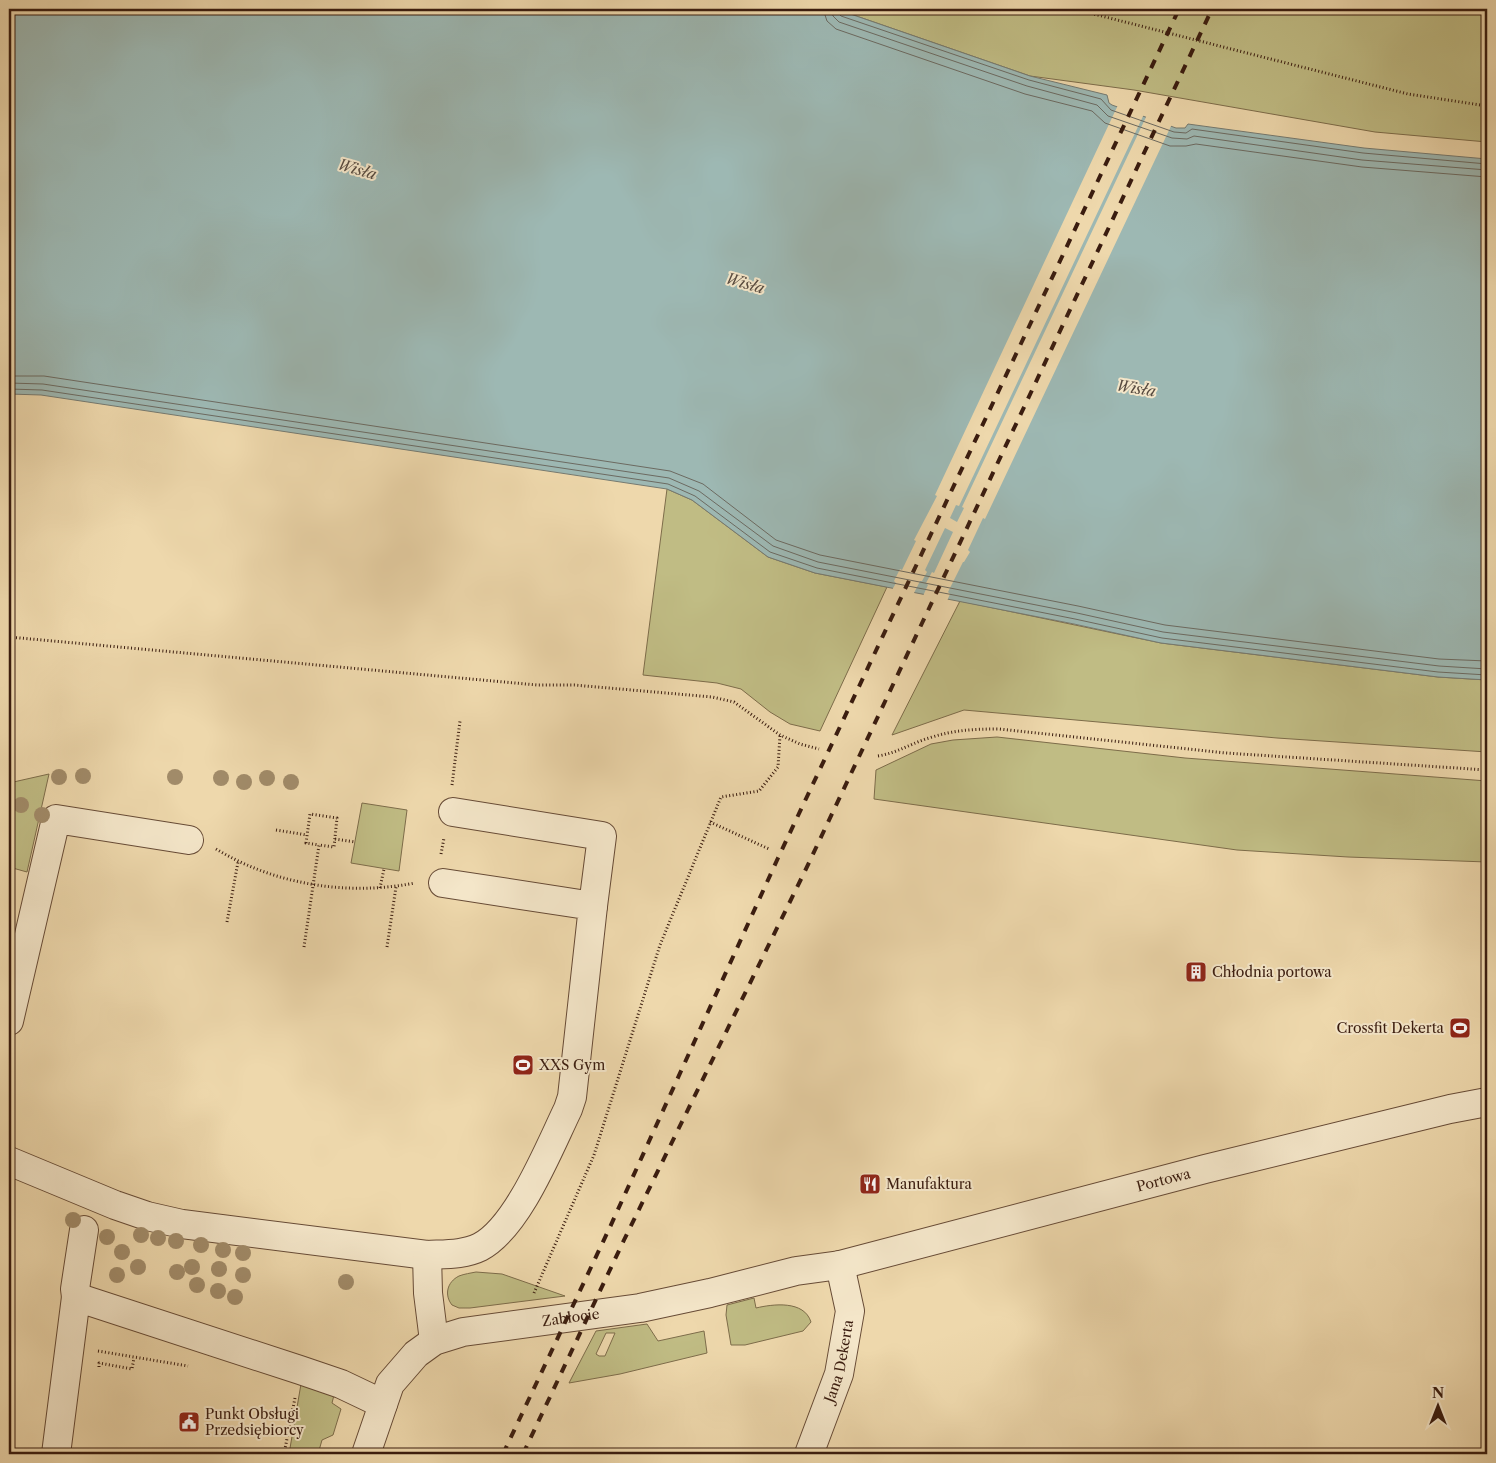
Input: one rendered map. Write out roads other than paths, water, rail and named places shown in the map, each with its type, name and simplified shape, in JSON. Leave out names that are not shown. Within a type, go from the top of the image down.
[{"type":"street","points":[[9,1161],[115,1205],[147,1216],[182,1224],[427,1255],[455,1254],[470,1251],[482,1246],[497,1235],[523,1200],[568,1109],[574,1085],[602,836],[453,812]]},
{"type":"street","points":[[9,1021],[56,819],[189,840]]},
{"type":"street","points":[[443,883],[593,906]]},
{"type":"street","name":"Portowa","points":[[840,1265],[1205,1169],[1450,1109],[1487,1102]]},
{"type":"street","points":[[56,1454],[70,1347],[70,1291],[84,1230]]},
{"type":"street","points":[[427,1255],[428,1293],[434,1342]]},
{"type":"street","name":"Zabłocie","points":[[366,1454],[390,1384],[416,1354],[434,1342],[463,1332],[640,1308],[710,1294],[796,1271],[840,1265]]},
{"type":"street","name":"Jana Dekerta","points":[[809,1454],[839,1374],[850,1311],[840,1265]]},
{"type":"street","points":[[70,1291],[341,1384],[383,1404]]},
{"type":"water","name":"Wisła","points":[[9,9],[836,9],[1030,76],[1107,95],[1109,103],[1112,105],[1176,128],[1185,128],[1188,124],[1364,148],[1487,159],[1487,680],[1438,677],[1161,643],[815,573],[768,557],[692,500],[667,489],[41,395],[9,394]]},
{"type":"railway","points":[[503,1454],[610,1227],[778,858],[1179,9]]},
{"type":"railway","points":[[523,1454],[624,1240],[805,871],[1212,9]]},
{"type":"place","name":"Chłodnia portowa","points":[[1196,972]]},
{"type":"place","name":"Crossfit Dekerta","points":[[1460,1028]]},
{"type":"place","name":"XXS Gym","points":[[523,1065]]},
{"type":"place","name":"Manufaktura","points":[[870,1184]]},
{"type":"place","name":"Punkt Obsługi Przedsiębiorcy","points":[[189,1422]]}]
